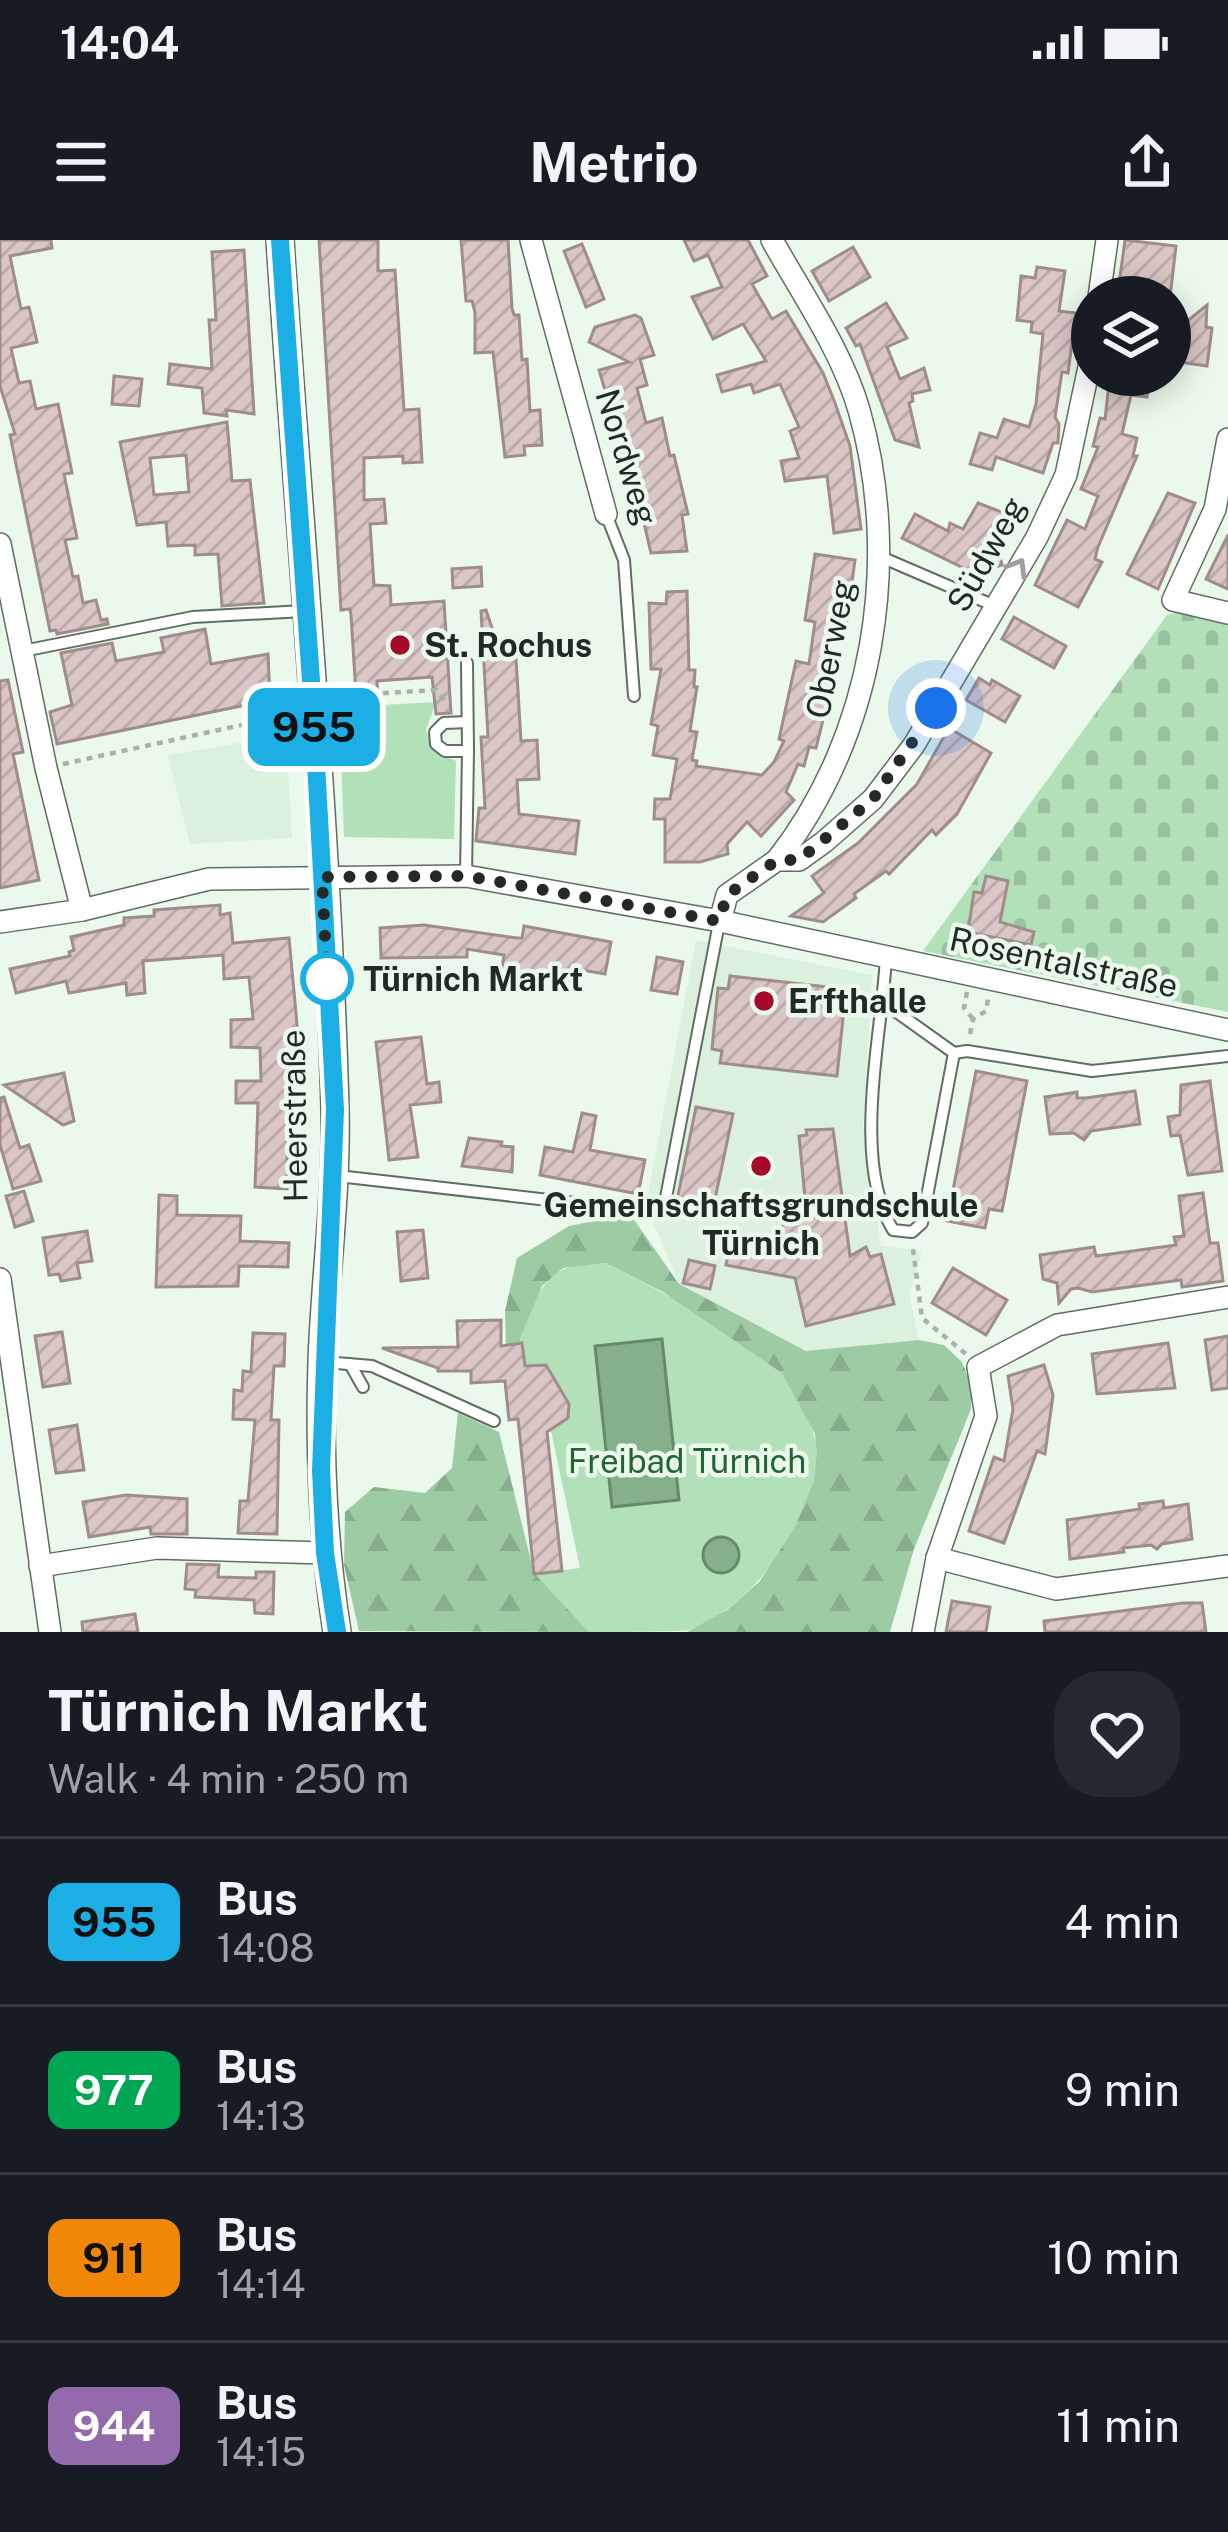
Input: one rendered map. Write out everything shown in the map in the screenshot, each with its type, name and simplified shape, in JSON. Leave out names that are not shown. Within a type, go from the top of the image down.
[{"type":"main road","name":"Heerstraße","points":[[280,240],[335,1109],[336,1363],[325,1553],[337,1632]]},
{"type":"street","name":"Nordweg","points":[[531,240],[606,514]]},
{"type":"street","name":"Oberweg","points":[[772,240],[859,407],[875,484],[881,556],[873,634],[847,736],[830,781],[777,860]]},
{"type":"street","points":[[1102,276],[1107,240]]},
{"type":"street","name":"Südweg","points":[[719,921],[727,895],[777,860],[799,860],[873,799],[914,745],[1037,537],[1066,476],[1083,396]]},
{"type":"street","points":[[1228,439],[1215,509],[1173,600],[1228,613]]},
{"type":"street","points":[[0,544],[46,768],[82,910]]},
{"type":"street","name":"Rosentalstraße","points":[[0,922],[82,910],[209,880],[466,876],[719,921],[1228,1030]]},
{"type":"street","points":[[0,1279],[50,1632]]},
{"type":"street","points":[[923,1632],[937,1558],[986,1416],[978,1367],[1057,1325],[1228,1297]]},
{"type":"street","points":[[40,1566],[157,1548],[325,1553]]},
{"type":"street","points":[[937,1558],[1056,1588],[1228,1566]]},
{"type":"lane","name":"Nordweg","points":[[606,514],[624,560],[634,696]]},
{"type":"lane","points":[[881,556],[995,606]]},
{"type":"lane","points":[[23,651],[194,617],[306,610]]},
{"type":"lane","points":[[466,876],[467,663]]},
{"type":"lane","points":[[467,722],[444,723],[435,732],[436,744],[445,751],[468,751]]},
{"type":"lane","points":[[334,1176],[663,1213],[719,921]]},
{"type":"lane","points":[[886,957],[870,1124],[882,1212],[893,1230],[912,1232],[922,1223],[961,1052]]},
{"type":"lane","points":[[884,1003],[961,1052],[1092,1072],[1228,1056]]},
{"type":"lane","points":[[336,1363],[363,1387]]},
{"type":"lane","points":[[336,1363],[372,1366],[494,1421]]},
{"type":"path","points":[[329,697],[436,690],[450,707]]},
{"type":"path","points":[[46,768],[297,713]]},
{"type":"path","points":[[973,1019],[964,1008],[981,978]]},
{"type":"path","points":[[961,1052],[973,1019],[986,1011],[981,978]]},
{"type":"path","points":[[912,1232],[922,1318],[978,1367]]},
{"type":"shaded area","points":[[286,735],[292,838],[190,844],[168,755]]},
{"type":"shaded area","name":"Gemeinschaftsgrundschule Türnich","points":[[696,940],[872,975],[863,1127],[881,1246],[922,1251],[909,1294],[919,1340],[807,1351],[679,1284],[646,1205]]},
{"type":"shaded area","points":[[662,1339],[679,1500],[612,1507],[595,1346]]},
{"type":"shaded area","points":[[721,1537],[734,1542],[739,1555],[734,1568],[721,1573],[708,1568],[703,1555],[708,1542]]},
{"type":"green space","points":[[1187,609],[1228,619],[1228,1012],[923,951],[1167,615]]},
{"type":"green space","points":[[436,702],[426,730],[433,751],[456,761],[454,839],[344,837],[340,728],[384,728],[383,705]]},
{"type":"green space","points":[[630,1214],[679,1284],[806,1351],[919,1340],[944,1345],[962,1362],[971,1385],[971,1409],[914,1549],[890,1632],[687,1632],[727,1610],[760,1581],[795,1527],[814,1481],[817,1454],[815,1434],[782,1373],[663,1292],[606,1263],[563,1268],[542,1286],[521,1336],[507,1396],[505,1311],[517,1258],[569,1226]]},
{"type":"green space","name":"Freibad Türnich","points":[[606,1263],[701,1315],[771,1362],[800,1403],[816,1443],[815,1477],[807,1504],[777,1558],[736,1602],[690,1630],[589,1632],[534,1574],[580,1568],[543,1393],[507,1396],[514,1363],[525,1323],[542,1288],[572,1267]]},
{"type":"green space","points":[[458,1413],[499,1432],[534,1573],[589,1632],[359,1631],[344,1565],[345,1512],[374,1487],[425,1493],[452,1468]]},
{"type":"building","points":[[0,240],[51,240],[52,248],[10,256],[21,309],[29,307],[37,342],[11,348],[19,383],[30,381],[36,409],[58,404],[72,473],[64,474],[77,538],[65,540],[73,577],[78,576],[83,603],[96,600],[101,620],[107,619],[108,624],[57,634],[50,631],[10,435],[15,434],[0,386]]},
{"type":"building","points":[[319,240],[378,240],[378,271],[395,270],[404,410],[419,409],[422,462],[403,463],[403,456],[364,458],[364,500],[384,499],[386,523],[370,524],[374,585],[390,586],[391,605],[444,601],[451,713],[436,714],[432,677],[377,681],[379,724],[358,726],[351,615],[350,609],[341,610]]},
{"type":"building","points":[[461,240],[508,240],[512,308],[519,315],[522,360],[527,359],[530,411],[540,410],[542,445],[524,446],[525,455],[505,457],[493,352],[475,353],[475,312],[472,301],[466,301]]},
{"type":"building","points":[[684,240],[748,240],[767,276],[752,284],[772,319],[786,311],[835,403],[850,446],[861,529],[834,533],[827,476],[785,481],[781,461],[799,458],[790,431],[799,427],[780,384],[754,393],[751,384],[722,392],[717,375],[766,361],[743,324],[713,339],[692,297],[722,287],[708,255],[694,261]]},
{"type":"building","points":[[1125,240],[1176,246],[1172,276],[1120,276]]},
{"type":"building","points":[[582,244],[604,299],[586,307],[564,251]]},
{"type":"building","points":[[853,247],[870,277],[829,301],[812,271]]},
{"type":"building","points":[[244,250],[254,414],[204,413],[202,388],[168,384],[170,364],[212,369],[209,320],[216,320],[212,252]]},
{"type":"building","points":[[1037,267],[1065,271],[1059,311],[1071,312],[1068,373],[1062,372],[1055,417],[1058,443],[1053,443],[1043,473],[996,457],[992,470],[970,464],[980,433],[997,438],[1004,419],[1029,427],[1043,334],[1031,332],[1032,322],[1017,320],[1021,276],[1035,278]]},
{"type":"building","points":[[886,303],[907,338],[887,347],[900,379],[924,368],[930,390],[912,394],[909,403],[919,447],[895,440],[860,344],[856,346],[846,328]]},
{"type":"building","points":[[1207,305],[1206,327],[1212,328],[1207,366],[1191,364],[1191,318]]},
{"type":"building","points":[[635,315],[641,318],[654,355],[640,359],[647,385],[637,388],[646,423],[662,418],[670,456],[674,455],[688,514],[682,515],[687,551],[651,553],[613,395],[607,397],[599,370],[629,362],[589,342],[595,327]]},
{"type":"building","points":[[114,376],[142,379],[139,406],[112,404]]},
{"type":"building","points":[[1108,396],[1131,396],[1122,434],[1137,438],[1133,456],[1137,456],[1098,547],[1095,559],[1102,562],[1078,607],[1035,585],[1067,520],[1085,529],[1098,496],[1081,489],[1098,447],[1093,446],[1100,418],[1105,419]]},
{"type":"building","points":[[227,422],[232,481],[250,480],[264,603],[222,606],[218,554],[195,555],[195,545],[168,546],[166,522],[137,525],[120,442]],"holes":[[[186,455],[189,492],[154,495],[150,458]]]},
{"type":"building","points":[[1168,493],[1195,503],[1158,589],[1127,574]]},
{"type":"building","points":[[978,503],[1004,513],[991,536],[1001,541],[1002,565],[989,569],[984,578],[902,538],[915,514],[948,531],[950,523],[963,529]]},
{"type":"building","points":[[1228,535],[1228,589],[1206,579]]},
{"type":"building","points":[[815,554],[855,560],[846,627],[834,625],[827,679],[833,680],[816,748],[809,747],[804,766],[798,764],[786,792],[794,800],[761,836],[747,822],[727,844],[728,854],[700,862],[665,862],[665,819],[654,819],[655,799],[670,799],[677,759],[653,755],[658,726],[651,724],[661,669],[651,669],[649,603],[666,604],[667,592],[687,591],[689,670],[695,670],[697,687],[690,731],[697,732],[692,760],[697,761],[696,766],[762,775],[784,741],[779,739],[796,661],[809,664],[815,622],[805,620]]},
{"type":"building","points":[[481,567],[482,586],[453,588],[452,569]]},
{"type":"building","points":[[486,610],[497,643],[515,642],[521,741],[537,740],[539,779],[517,780],[519,814],[579,821],[575,854],[476,841],[479,808],[485,808],[481,737],[488,737],[481,611]]},
{"type":"building","points":[[1014,617],[1066,646],[1054,668],[1002,639]]},
{"type":"building","points":[[205,629],[211,664],[268,654],[270,700],[57,744],[50,712],[72,705],[61,653],[112,643],[116,661],[164,652],[161,638]]},
{"type":"building","points":[[979,678],[1020,696],[1005,722],[966,700]]},
{"type":"building","points":[[8,680],[23,752],[13,754],[39,880],[0,888],[0,681]]},
{"type":"building","points":[[949,728],[991,753],[957,814],[936,835],[932,830],[889,874],[886,871],[854,894],[856,898],[823,922],[791,916],[824,893],[812,876],[858,843],[917,784]]},
{"type":"building","points":[[986,876],[1008,881],[1000,922],[1034,932],[1031,945],[968,932],[974,892],[982,893]]},
{"type":"building","points":[[220,905],[220,915],[230,913],[233,943],[289,938],[298,1035],[289,1035],[287,1189],[255,1187],[258,1103],[236,1103],[236,1081],[261,1081],[260,1048],[231,1047],[231,1020],[253,1019],[249,977],[224,979],[223,955],[143,961],[145,993],[127,995],[126,983],[69,993],[66,981],[16,993],[10,969],[70,956],[74,950],[71,937],[124,925],[124,918],[154,916],[154,910]]},
{"type":"building","points":[[424,925],[517,938],[522,938],[524,926],[611,942],[605,974],[571,968],[566,991],[500,981],[504,955],[467,949],[467,957],[381,958],[380,928]]},
{"type":"building","points":[[657,957],[683,962],[677,994],[651,990]]},
{"type":"building","points":[[730,976],[846,989],[837,1076],[720,1063],[722,1051],[712,1049],[718,988],[728,989]]},
{"type":"building","points":[[421,1037],[427,1084],[439,1082],[441,1102],[410,1105],[418,1157],[389,1160],[376,1042]]},
{"type":"building","points":[[976,1071],[1027,1081],[1002,1211],[989,1209],[985,1228],[947,1221]]},
{"type":"building","points":[[64,1073],[74,1121],[63,1125],[4,1085]]},
{"type":"building","points":[[1210,1081],[1222,1171],[1188,1175],[1180,1135],[1171,1136],[1168,1117],[1180,1115],[1181,1085]]},
{"type":"building","points":[[1135,1091],[1140,1124],[1091,1131],[1084,1140],[1074,1133],[1050,1134],[1045,1097],[1077,1092],[1077,1098],[1086,1098]]},
{"type":"building","points":[[4,1097],[20,1148],[29,1145],[41,1181],[13,1189],[0,1145],[0,1098]]},
{"type":"building","points":[[696,1107],[733,1114],[712,1213],[676,1205]]},
{"type":"building","points":[[582,1113],[596,1116],[590,1150],[645,1160],[638,1194],[540,1175],[545,1147],[573,1152]]},
{"type":"building","points":[[833,1129],[850,1256],[866,1247],[870,1257],[881,1254],[894,1304],[806,1326],[795,1278],[726,1265],[732,1235],[779,1244],[787,1205],[806,1208],[799,1136],[807,1135],[806,1130]]},
{"type":"building","points":[[469,1138],[513,1147],[512,1172],[462,1166]]},
{"type":"building","points":[[24,1191],[33,1221],[15,1227],[6,1196]]},
{"type":"building","points":[[1203,1193],[1210,1243],[1218,1243],[1223,1281],[1182,1287],[1181,1280],[1092,1292],[1078,1288],[1059,1303],[1057,1283],[1043,1279],[1040,1255],[1094,1247],[1096,1256],[1176,1245],[1174,1237],[1184,1236],[1179,1196]]},
{"type":"building","points":[[159,1195],[177,1196],[177,1215],[241,1216],[240,1241],[289,1243],[288,1267],[239,1266],[238,1286],[156,1287]]},
{"type":"building","points":[[423,1230],[428,1278],[401,1281],[397,1232]]},
{"type":"building","points":[[87,1231],[92,1261],[77,1263],[80,1278],[61,1281],[59,1274],[49,1275],[43,1238]]},
{"type":"building","points":[[689,1260],[715,1266],[710,1289],[683,1283]]},
{"type":"building","points":[[953,1268],[1007,1300],[986,1335],[932,1303]]},
{"type":"building","points":[[501,1320],[501,1346],[522,1343],[525,1366],[546,1365],[569,1404],[568,1418],[547,1432],[562,1571],[534,1574],[518,1419],[509,1420],[505,1381],[471,1383],[471,1371],[438,1371],[382,1348],[458,1347],[457,1321]]},
{"type":"building","points":[[62,1332],[70,1383],[43,1387],[35,1336]]},
{"type":"building","points":[[253,1333],[285,1334],[284,1366],[274,1366],[271,1420],[279,1420],[277,1534],[238,1533],[240,1501],[248,1501],[255,1420],[233,1419],[234,1390],[242,1391],[243,1371],[251,1372]]},
{"type":"building","points":[[1228,1336],[1228,1388],[1212,1390],[1205,1340]]},
{"type":"building","points":[[1168,1343],[1175,1388],[1097,1394],[1092,1354]]},
{"type":"building","points":[[1044,1365],[1053,1395],[1045,1454],[1037,1451],[1004,1543],[969,1531],[994,1457],[1004,1461],[1013,1409],[1008,1376]]},
{"type":"building","points":[[77,1425],[84,1470],[56,1473],[49,1430]]},
{"type":"building","points":[[126,1495],[187,1499],[187,1534],[151,1534],[150,1527],[89,1537],[83,1502]]},
{"type":"building","points":[[1163,1501],[1164,1508],[1188,1504],[1192,1539],[1157,1549],[1151,1545],[1123,1548],[1124,1552],[1070,1559],[1067,1520]]},
{"type":"building","points":[[187,1564],[219,1565],[218,1577],[256,1578],[256,1572],[274,1572],[273,1614],[255,1613],[254,1600],[195,1597],[196,1590],[185,1589]]},
{"type":"building","points":[[952,1601],[990,1607],[986,1632],[946,1632]]},
{"type":"building","points":[[1202,1603],[1206,1632],[1045,1632],[1044,1621]]},
{"type":"building","points":[[135,1614],[138,1632],[83,1632],[82,1622]]},
{"type":"bus line","name":"955","points":[[280,240],[335,1109],[321,1470],[325,1553],[337,1632]]},
{"type":"place","name":"St. Rochus","points":[[400,645]]},
{"type":"place","name":"Türnich Markt","points":[[327,979]]},
{"type":"place","name":"Erfthalle","points":[[764,1001]]},
{"type":"place","name":"Gemeinschaftsgrundschule Türnich","points":[[761,1166]]},
{"type":"route","points":[[327,979],[322,877],[466,876],[719,921],[727,895],[777,860],[799,860],[873,799],[936,708]]}]
